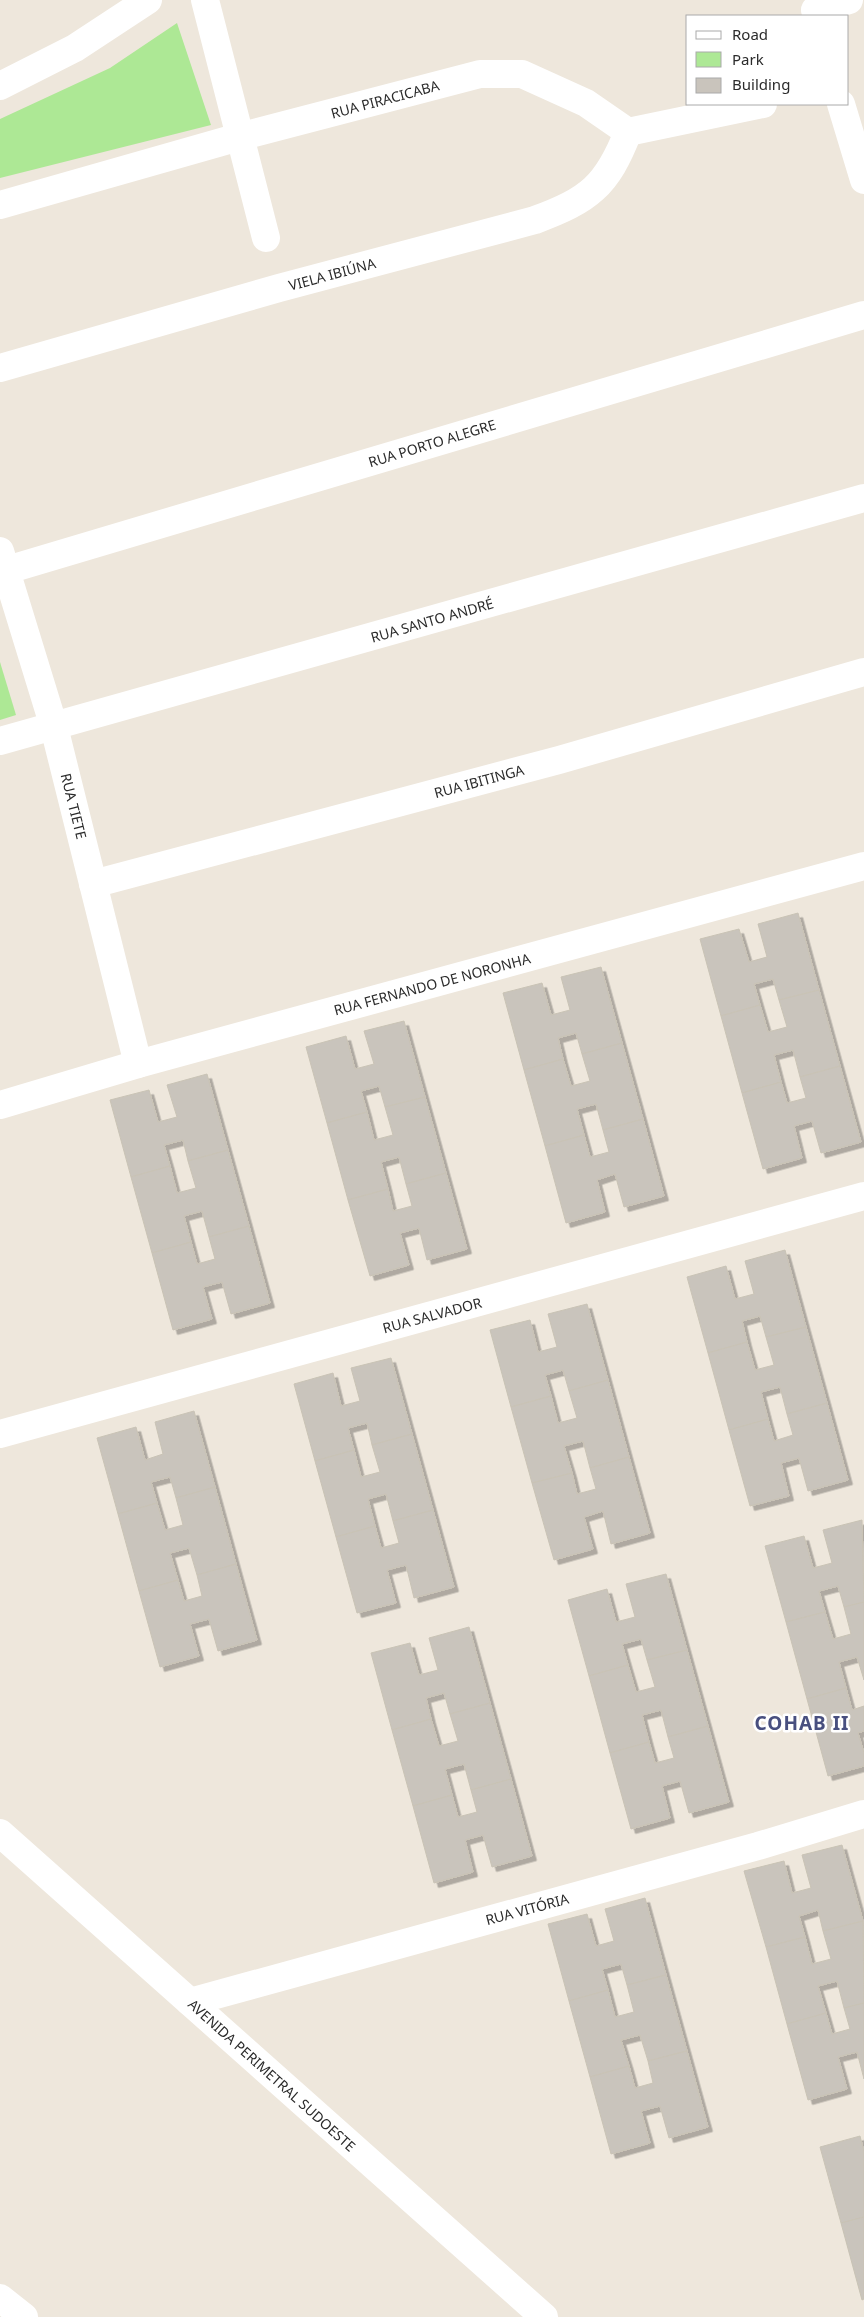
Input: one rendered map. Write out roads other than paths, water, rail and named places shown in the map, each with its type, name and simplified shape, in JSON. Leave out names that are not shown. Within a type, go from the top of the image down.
[{"type":"street","points":[[0,86],[75,48],[148,0]]},
{"type":"street","points":[[205,0],[266,238]]},
{"type":"street","points":[[815,9],[849,0]]},
{"type":"street","name":"RUA PIRACICABA","points":[[0,205],[239,137],[480,74],[522,74],[586,103],[628,132]]},
{"type":"street","points":[[628,132],[758,105]]},
{"type":"street","points":[[841,105],[864,180]]},
{"type":"street","name":"VIELA IBIÚNA","points":[[0,368],[279,288],[535,220],[567,208],[603,182],[618,158],[628,132]]},
{"type":"street","name":"RUA PORTO ALEGRE","points":[[2,564],[864,315]]},
{"type":"street","name":"RUA SANTO ANDRÉ","points":[[0,741],[864,498]]},
{"type":"street","name":"RUA TIETE","points":[[2,564],[54,727],[138,1064]]},
{"type":"street","name":"RUA IBITINGA","points":[[93,884],[550,762],[864,672]]},
{"type":"street","name":"RUA FERNANDO DE NORONHA","points":[[0,1105],[138,1064],[864,866]]},
{"type":"street","name":"RUA SALVADOR","points":[[3,1430],[864,1196]]},
{"type":"street","name":"RUA VITÓRIA","points":[[190,2002],[758,1846],[864,1814]]},
{"type":"street","name":"AVENIDA PERIMETRAL SUDOESTE","points":[[0,1833],[544,2317]]},
{"type":"street","points":[[0,2298],[24,2317]]},
{"type":"district","name":"COHAB II","points":[[802,1723]]}]
